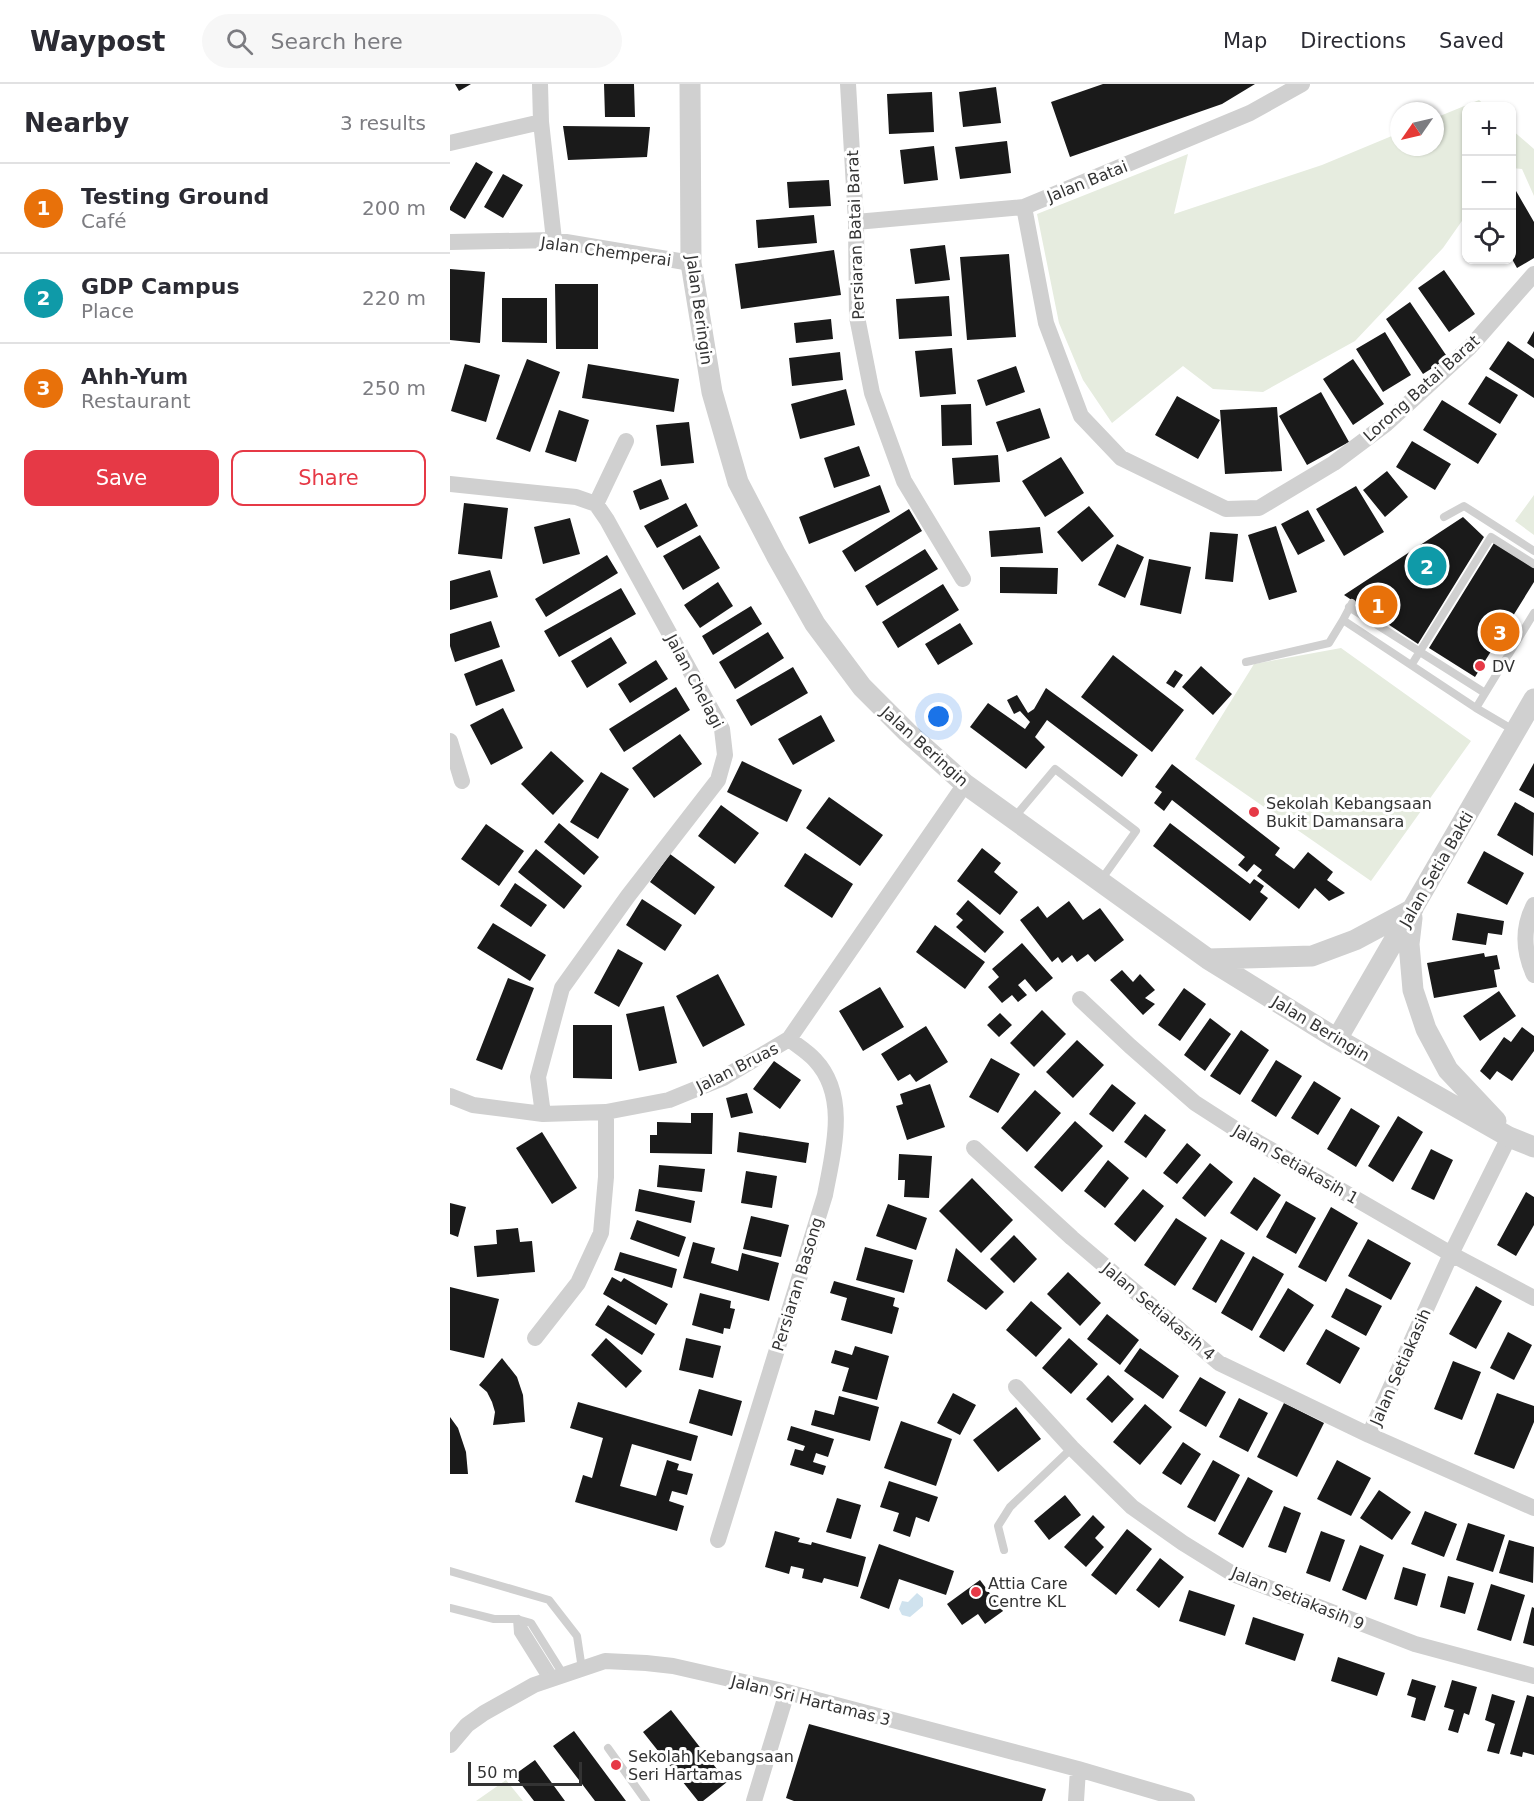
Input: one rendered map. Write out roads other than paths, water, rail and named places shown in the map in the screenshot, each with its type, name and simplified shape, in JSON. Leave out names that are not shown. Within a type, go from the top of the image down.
[{"type":"street","points":[[540,84],[541,123],[554,240]]},
{"type":"street","name":"Jalan Beringin","points":[[690,84],[690,262],[712,392],[738,482],[815,624],[862,687],[907,732],[965,784],[1208,959],[1337,1039],[1509,1137],[1534,1147]]},
{"type":"street","name":"Persiaran Batai Barat","points":[[848,84],[856,222],[857,317],[872,393],[904,481],[963,579]]},
{"type":"street","name":"Jalan Batai","points":[[856,222],[1024,207],[1250,113],[1302,84]]},
{"type":"street","points":[[450,143],[541,123]]},
{"type":"street","name":"Lorong Batai Barat","points":[[1024,207],[1046,323],[1081,416],[1120,458],[1227,508],[1259,508],[1334,463],[1386,424],[1470,347],[1534,274]]},
{"type":"street","name":"Jalan Chemperai","points":[[450,242],[554,240],[690,262]]},
{"type":"street","points":[[450,484],[576,497],[596,504],[626,441]]},
{"type":"street","name":"Jalan Chelagi","points":[[543,1114],[538,1077],[562,988],[628,896],[718,780],[724,755],[722,729],[608,520],[596,504]]},
{"type":"street","name":"Jalan Setia Bakti","points":[[1337,1039],[1534,699]]},
{"type":"street","points":[[450,741],[462,781]]},
{"type":"street","name":"Jalan Bruas","points":[[450,1096],[473,1105],[543,1114],[606,1112],[669,1100],[723,1078],[789,1040],[965,784]]},
{"type":"street","points":[[1534,905],[1525,929],[1527,957],[1534,975]]},
{"type":"street","points":[[1208,959],[1312,956],[1355,940],[1414,909]]},
{"type":"street","points":[[1414,909],[1409,944],[1413,990],[1426,1029],[1448,1070],[1509,1137]]},
{"type":"street","name":"Jalan Setiakasih 1","points":[[1080,999],[1195,1103],[1240,1132],[1451,1254],[1534,1298]]},
{"type":"street","name":"Persiaran Basong","points":[[718,1540],[825,1195],[835,1140],[835,1102],[828,1078],[815,1060],[789,1040]]},
{"type":"street","points":[[535,1338],[578,1283],[601,1233],[606,1177],[606,1112]]},
{"type":"street","name":"Jalan Setiakasih","points":[[1509,1137],[1451,1254],[1370,1435],[1534,1508]]},
{"type":"street","name":"Jalan Setiakasih 4","points":[[974,1148],[1072,1238],[1219,1363],[1370,1435]]},
{"type":"street","name":"Jalan Setiakasih 9","points":[[1016,1387],[1072,1448],[1132,1507],[1183,1543],[1233,1574],[1415,1644],[1534,1676]]},
{"type":"street","name":"Jalan Sri Hartamas 3","points":[[450,1744],[467,1725],[484,1713],[526,1689],[555,1678],[605,1661],[673,1666],[787,1692],[1187,1801]]},
{"type":"street","points":[[754,1801],[787,1692]]},
{"type":"street","points":[[1076,1801],[1083,1771]]},
{"type":"street","points":[[1081,1801],[1083,1771]]},
{"type":"lane","points":[[1444,518],[1464,506],[1534,551]]},
{"type":"lane","points":[[1412,664],[1491,537],[1534,564]]},
{"type":"lane","points":[[1246,662],[1329,643],[1350,605],[1485,693]]},
{"type":"lane","points":[[1476,708],[1534,613]]},
{"type":"lane","points":[[1343,620],[1476,708],[1516,731]]},
{"type":"lane","points":[[1013,819],[1055,770],[1136,831],[1100,882]]},
{"type":"lane","points":[[1004,1550],[999,1526],[1010,1507],[1072,1448]]},
{"type":"lane","points":[[450,1571],[549,1600],[577,1636],[582,1669]]},
{"type":"lane","points":[[450,1608],[494,1619],[517,1619],[531,1623],[555,1678]]},
{"type":"lane","points":[[517,1619],[518,1633],[555,1678]]},
{"type":"lane","points":[[608,1748],[646,1801]]},
{"type":"water","points":[[917,1593],[923,1598],[923,1606],[910,1617],[902,1615],[899,1609],[902,1601],[908,1602]]},
{"type":"place","name":"GDP Campus","points":[[1427,566]]},
{"type":"place","name":"Testing Ground","points":[[1378,605]]},
{"type":"place","name":"Ahh-Yum","points":[[1500,632]]},
{"type":"place","name":"DV","points":[[1480,666]]},
{"type":"place","name":"Sekolah Kebangsaan Bukit Damansara","points":[[1254,812]]},
{"type":"place","name":"Attia Care Centre KL","points":[[976,1592]]},
{"type":"place","name":"Sekolah Kebangsaan Seri Hartamas","points":[[616,1765]]}]
